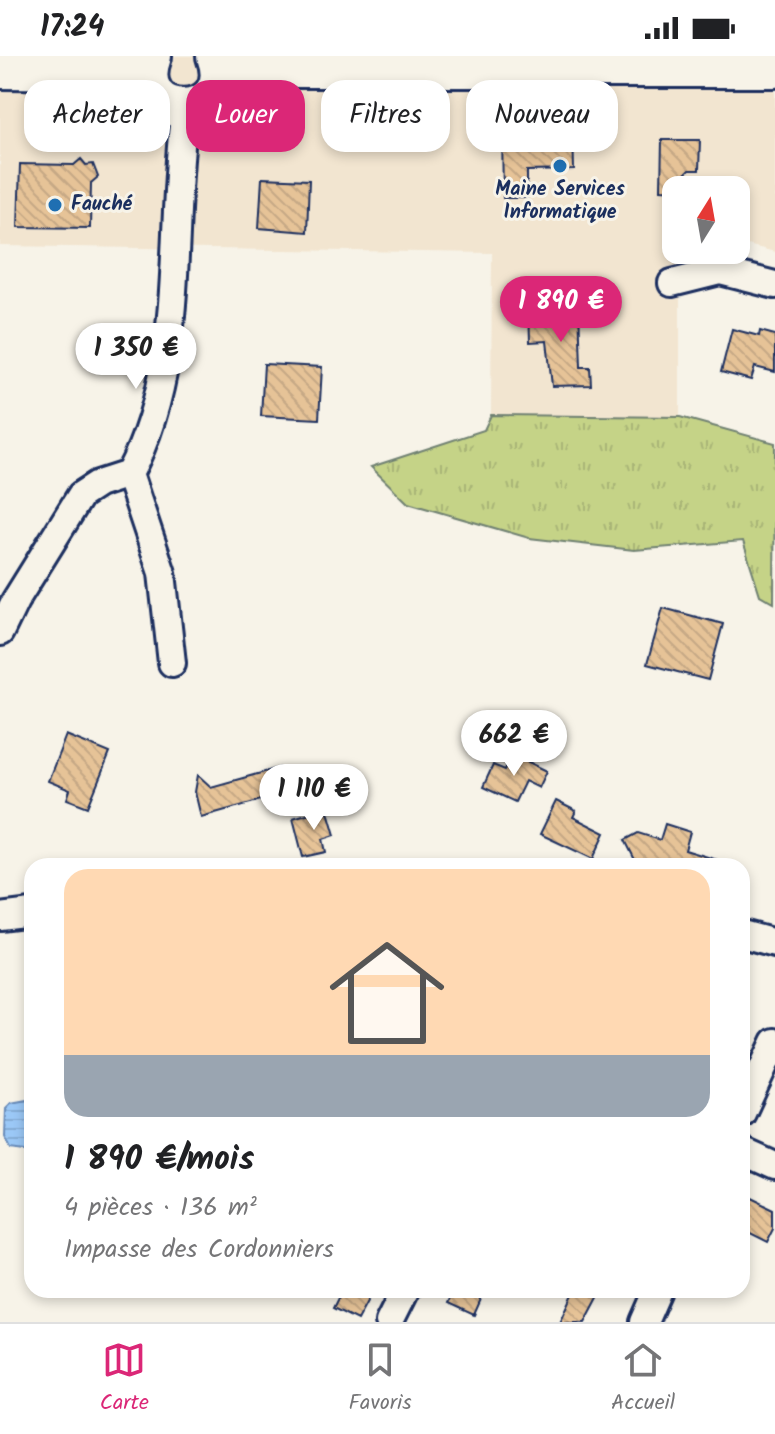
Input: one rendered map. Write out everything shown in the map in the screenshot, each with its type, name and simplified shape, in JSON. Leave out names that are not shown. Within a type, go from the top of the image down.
[{"type":"street","points":[[0,69],[116,70],[150,61],[148,78],[157,97],[175,108],[185,109],[205,102],[218,86],[217,60],[289,68],[775,68]]},
{"type":"street","points":[[0,632],[81,495],[98,484],[129,474],[145,445],[162,394],[169,347],[185,109]]},
{"type":"street","points":[[672,283],[720,271],[775,285]]},
{"type":"street","points":[[129,474],[142,505],[162,573],[172,663]]},
{"type":"street","points":[[0,917],[24,914]]},
{"type":"street","points":[[750,936],[775,943]]},
{"type":"street","points":[[750,1096],[775,1042]]},
{"type":"street","points":[[750,1155],[775,1166]]},
{"type":"street","points":[[389,1322],[401,1298]]},
{"type":"street","points":[[644,1322],[654,1298]]},
{"type":"shaded area","points":[[0,56],[775,56],[775,252],[750,246],[750,176],[662,176],[662,264],[680,264],[680,417],[491,415],[492,253],[0,246]]},
{"type":"green space","points":[[491,415],[680,417],[775,443],[774,603],[760,595],[743,541],[634,550],[529,538],[408,503],[371,467],[484,430]]},
{"type":"water","points":[[24,1101],[24,1151],[11,1149],[5,1137],[6,1108],[11,1103]]},
{"type":"building","points":[[662,140],[700,140],[699,170],[689,170],[683,176],[662,176],[661,189]]},
{"type":"building","points":[[502,152],[574,152],[574,170],[527,171],[527,198],[503,198]]},
{"type":"building","name":"Fauché","points":[[81,159],[86,165],[93,164],[98,177],[91,183],[90,228],[18,227],[20,164],[74,165]]},
{"type":"building","points":[[262,178],[309,180],[307,232],[259,228]]},
{"type":"building","points":[[579,307],[581,367],[590,367],[591,385],[552,386],[547,341],[530,342],[529,309]]},
{"type":"building","points":[[732,329],[759,336],[760,331],[775,335],[775,372],[755,367],[751,380],[721,372]]},
{"type":"building","points":[[264,364],[322,367],[319,419],[261,416]]},
{"type":"building","points":[[663,608],[723,624],[708,680],[647,664]]},
{"type":"building","points":[[66,735],[110,753],[88,807],[67,799],[70,790],[48,781]]},
{"type":"building","points":[[512,754],[547,771],[539,788],[525,781],[515,802],[483,787],[493,765],[505,770]]},
{"type":"building","points":[[279,768],[286,793],[201,817],[195,792],[198,775],[211,787]]},
{"type":"building","points":[[556,801],[576,811],[573,817],[605,833],[593,858],[540,834]]},
{"type":"building","points":[[327,808],[335,835],[323,839],[326,852],[303,857],[293,818]]},
{"type":"building","points":[[665,824],[690,832],[685,850],[711,858],[634,858],[625,840],[638,833],[660,840]]},
{"type":"building","points":[[750,1197],[775,1209],[775,1228],[768,1242],[750,1233]]},
{"type":"building","points":[[338,1298],[369,1298],[357,1320],[333,1308]]},
{"type":"building","points":[[450,1298],[481,1298],[474,1315],[448,1303]]},
{"type":"building","points":[[571,1298],[598,1298],[585,1322],[560,1322]]},
{"type":"place","name":"Maine Services Informatique","points":[[560,166]]},
{"type":"place","name":"Fauché","points":[[55,205]]}]
